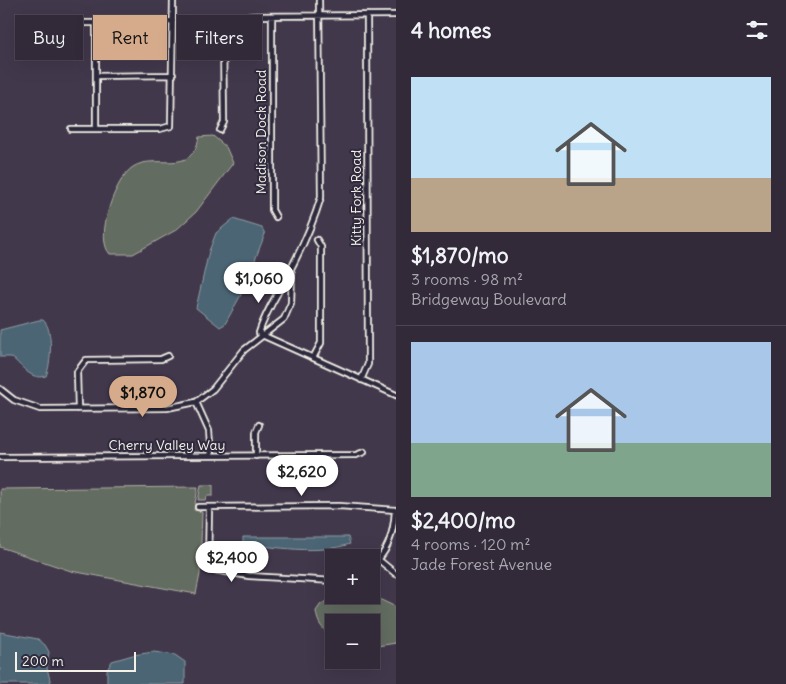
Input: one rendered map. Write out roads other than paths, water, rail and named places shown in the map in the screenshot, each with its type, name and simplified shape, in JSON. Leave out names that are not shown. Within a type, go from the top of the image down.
[{"type":"street","points":[[71,129],[169,129],[173,122],[173,0]]},
{"type":"street","points":[[319,0],[321,197],[316,215],[270,305],[259,332],[396,395]]},
{"type":"street","name":"Kitty Fork Road","points":[[361,380],[368,364],[367,15]]},
{"type":"street","points":[[220,130],[224,122],[224,35],[227,27],[234,19],[244,16],[396,15]]},
{"type":"street","name":"Madison Dock Road","points":[[272,17],[272,210],[276,217]]},
{"type":"street","points":[[167,22],[173,22]]},
{"type":"street","points":[[96,60],[96,129]]},
{"type":"street","points":[[96,76],[173,75]]},
{"type":"street","points":[[314,358],[321,343],[321,247],[317,240]]},
{"type":"street","points":[[0,389],[14,400],[32,408],[78,410],[167,408],[196,402],[213,390],[244,350],[278,325],[288,313],[292,290],[292,274],[289,270]]},
{"type":"street","points":[[78,410],[77,372],[86,360],[161,359],[168,356]]},
{"type":"street","points":[[196,402],[209,431],[211,456]]},
{"type":"street","points":[[256,456],[256,432],[259,425]]},
{"type":"street","name":"Cherry Valley Way","points":[[0,457],[356,455],[364,452]]},
{"type":"street","points":[[198,507],[339,506],[396,510],[394,528],[389,543],[380,558]]},
{"type":"street","points":[[209,507],[208,569],[249,576],[325,580]]},
{"type":"street","points":[[380,561],[396,574]]},
{"type":"water","points":[[233,219],[262,228],[265,234],[243,291],[225,324],[220,327],[196,308],[209,251],[216,233]]},
{"type":"water","points":[[43,320],[46,324],[51,347],[46,376],[40,377],[31,374],[11,357],[0,357],[0,330]]},
{"type":"water","points":[[243,537],[348,537],[350,544],[310,550],[243,544]]},
{"type":"water","points":[[0,632],[38,639],[45,645],[49,652],[47,668],[51,684],[0,684]]},
{"type":"water","points":[[154,652],[175,655],[185,662],[185,684],[107,684],[107,670],[112,661]]}]
